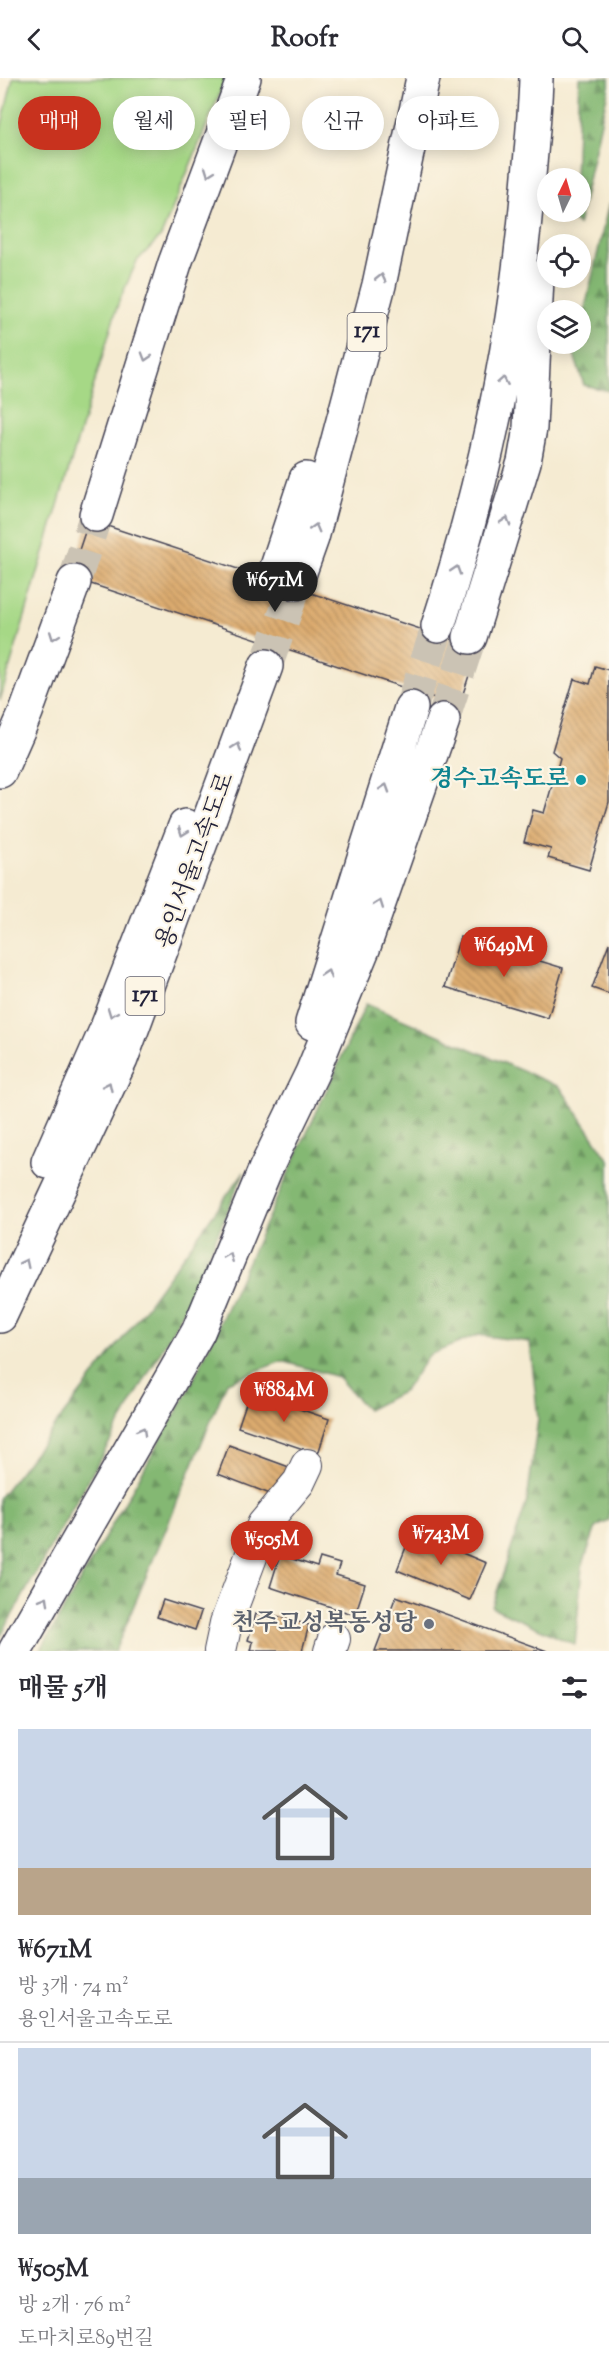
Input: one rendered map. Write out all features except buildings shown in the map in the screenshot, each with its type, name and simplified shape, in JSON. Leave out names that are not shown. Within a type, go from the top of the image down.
[{"type":"highway","points":[[96,515],[175,263],[244,78]]},
{"type":"highway","name":"171","points":[[402,78],[344,339],[301,497],[285,579],[312,538],[379,285],[423,78]]},
{"type":"highway","points":[[438,626],[470,520],[503,380],[523,244],[536,78]]},
{"type":"highway","points":[[470,637],[524,462],[530,428],[538,266],[533,129]]},
{"type":"highway","points":[[0,771],[26,712],[74,582]]},
{"type":"highway","name":"용인서울고속도로","points":[[0,1265],[42,1178],[106,1030],[210,761],[256,662],[121,1059],[0,1316]]},
{"type":"highway","points":[[265,1170],[411,708]]},
{"type":"highway","points":[[15,1651],[198,1332],[265,1170],[312,1073],[363,949],[443,720]]},
{"type":"street","points":[[220,1651],[226,1623],[262,1526],[299,1482],[307,1465]]},
{"type":"green space","points":[[13,78],[226,78],[219,96],[207,96],[207,124],[161,236],[137,261],[118,304],[0,700],[0,132]]},
{"type":"green space","points":[[579,78],[609,78],[591,168],[575,168]]},
{"type":"green space","points":[[609,203],[609,391],[584,385],[574,355],[591,354],[591,300],[587,300]]},
{"type":"green space","points":[[366,1004],[560,1087],[609,1160],[609,1521],[596,1527],[582,1567],[575,1645],[492,1607],[527,1501],[538,1419],[530,1342],[478,1335],[429,1355],[404,1391],[367,1410],[338,1377],[282,1361],[227,1382],[115,1651],[40,1651],[189,1390]]},
{"type":"green space","points":[[244,1172],[189,1301],[0,1637],[0,1497],[133,1325]]},
{"type":"tunnel","points":[[74,582],[96,515]]},
{"type":"tunnel","points":[[266,666],[296,583]]},
{"type":"tunnel","points":[[411,708],[438,626]]},
{"type":"tunnel","points":[[443,720],[470,637]]},
{"type":"place","name":"경수고속도로","points":[[581,780]]},
{"type":"place","name":"천주교성복동성당","points":[[429,1624]]}]
